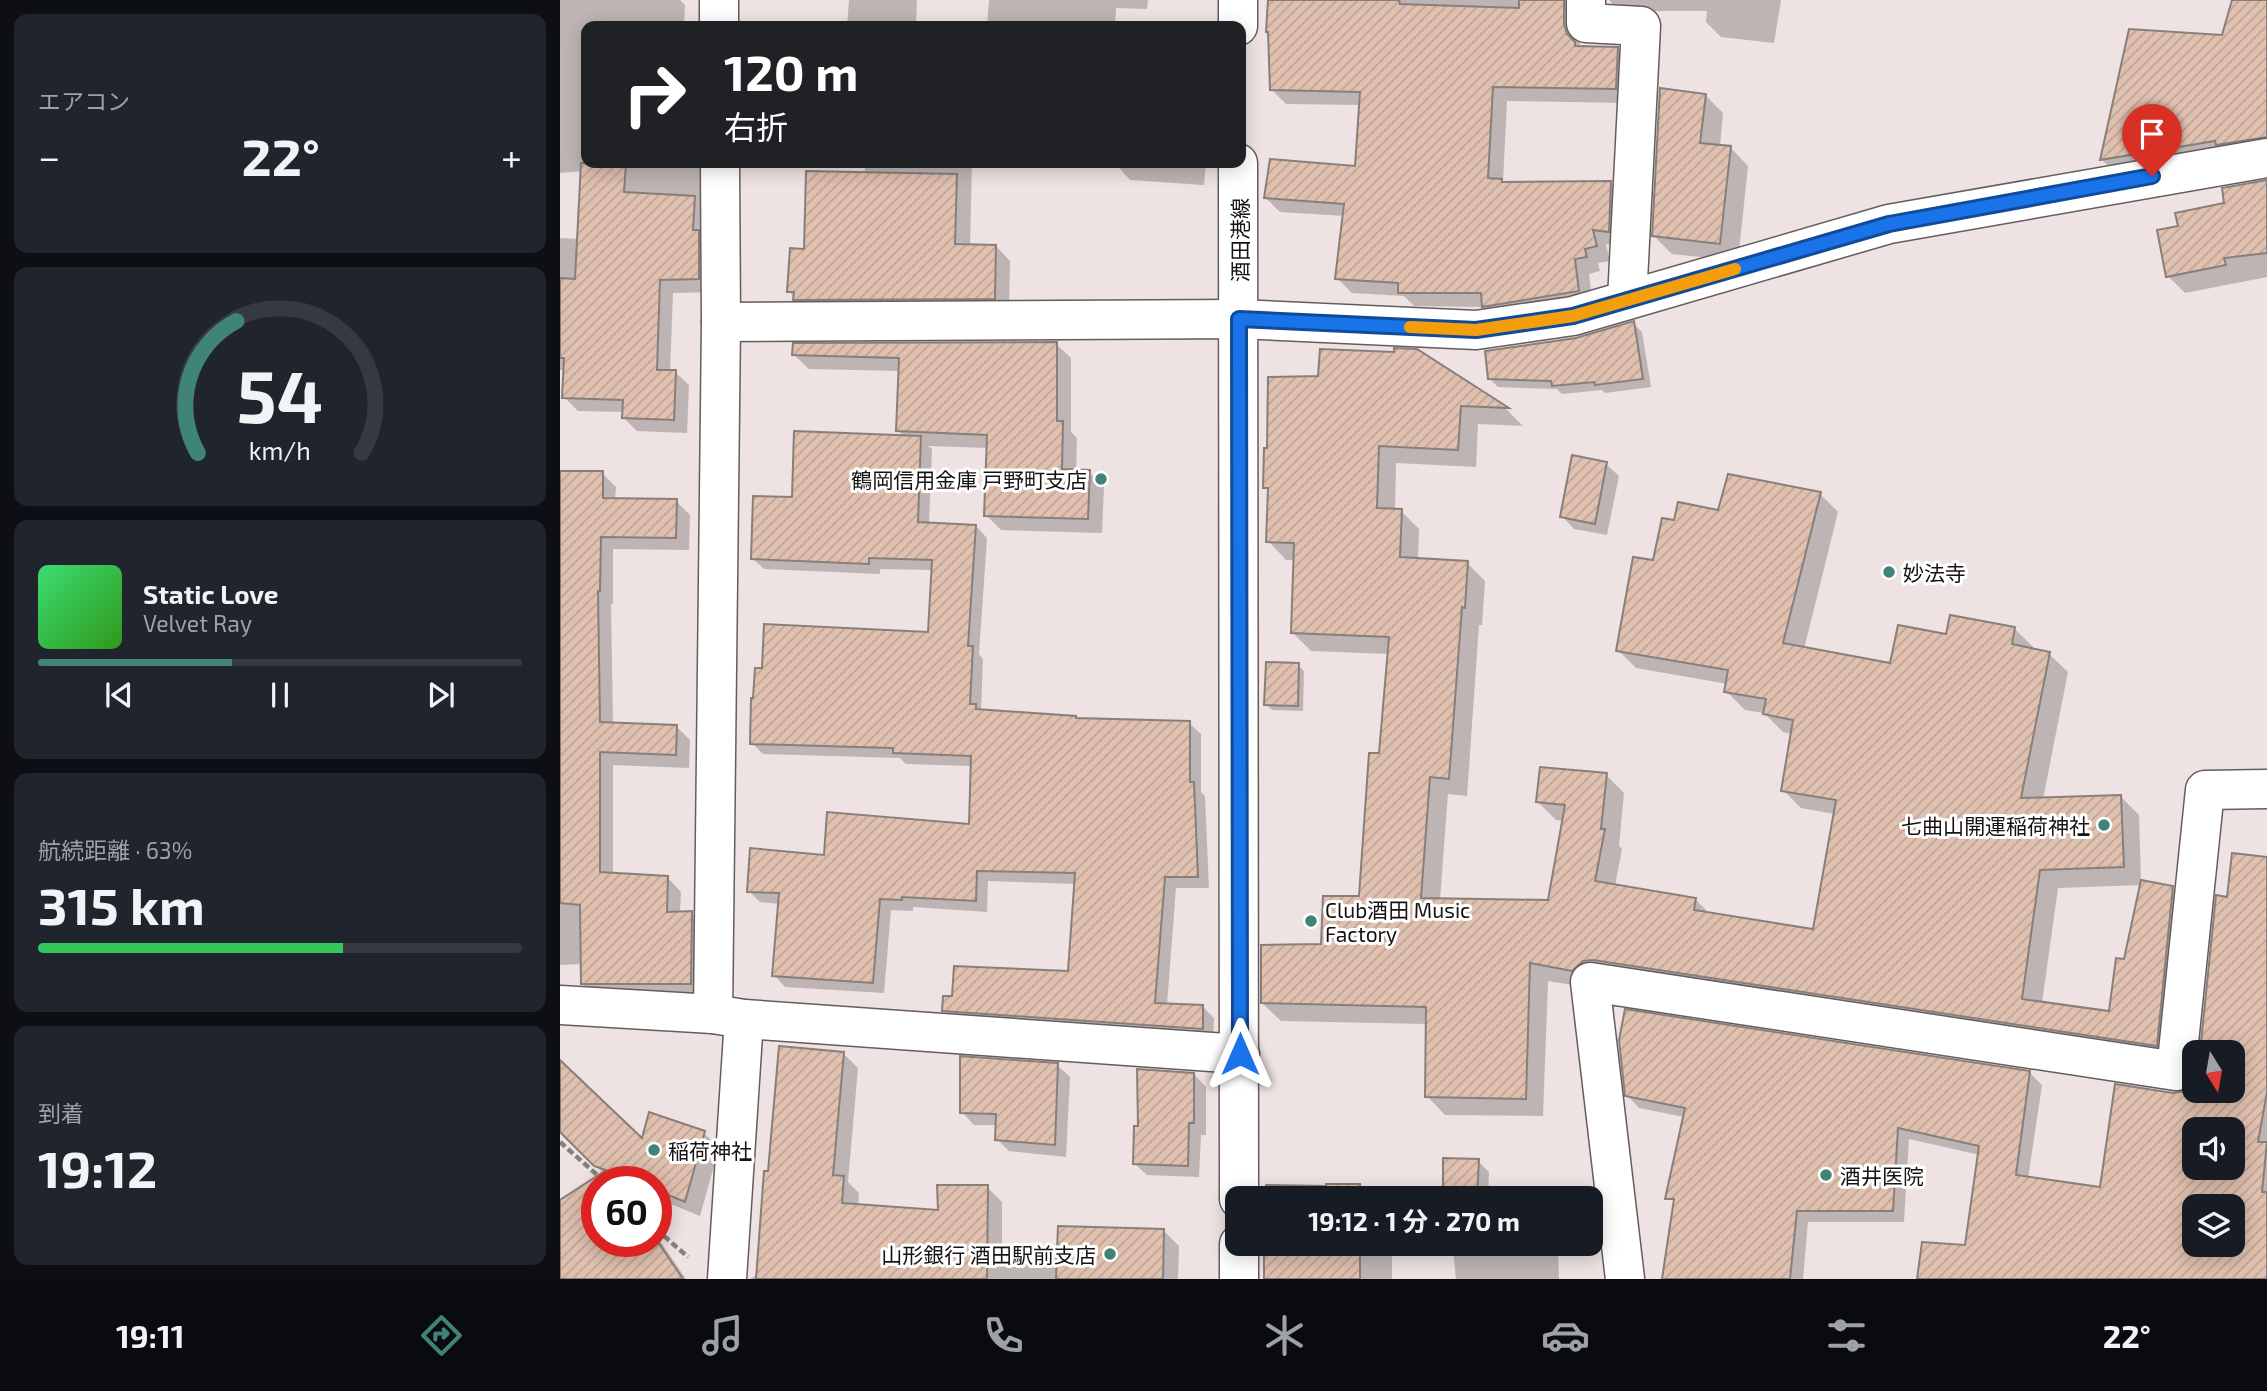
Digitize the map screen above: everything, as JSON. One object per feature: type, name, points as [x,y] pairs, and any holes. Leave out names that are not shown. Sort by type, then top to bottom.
[{"type":"street","points":[[719,0],[719,21]]},
{"type":"street","points":[[1238,0],[1238,21]]},
{"type":"street","points":[[1586,0],[1586,23],[1641,26],[1627,300]]},
{"type":"street","points":[[721,322],[1239,319],[1476,330],[1573,316],[1889,224],[2267,158]]},
{"type":"street","points":[[720,168],[729,1016],[727,1279]]},
{"type":"street","name":"酒田港線","points":[[1238,168],[1239,1186]]},
{"type":"street","points":[[1625,1279],[1590,982],[2176,1070],[2205,790],[2267,789]]},
{"type":"street","points":[[560,1005],[1240,1054]]},
{"type":"street","points":[[1239,1256],[1239,1279]]},
{"type":"path","points":[[560,1142],[587,1166]]},
{"type":"path","points":[[672,1243],[693,1262]]},
{"type":"building","points":[[1268,0],[1399,0],[1400,4],[1519,8],[1519,0],[1564,0],[1564,24],[1575,46],[1618,47],[1616,89],[1493,87],[1488,178],[1502,179],[1502,182],[1611,181],[1609,232],[1593,230],[1597,246],[1585,249],[1587,257],[1575,259],[1579,291],[1482,307],[1481,293],[1398,293],[1398,283],[1335,279],[1344,204],[1264,198],[1270,159],[1355,166],[1360,92],[1270,90],[1266,32]]},
{"type":"building","points":[[2232,0],[2267,0],[2267,137],[2216,145],[2215,141],[2100,160],[2129,29],[2222,35]]},
{"type":"building","points":[[1660,88],[1706,94],[1700,143],[1731,146],[1720,244],[1652,236]]},
{"type":"building","points":[[581,163],[581,168],[626,168],[624,192],[695,196],[693,230],[699,230],[699,279],[660,280],[657,370],[676,370],[674,420],[622,418],[623,400],[562,398],[564,358],[560,358],[560,278],[575,279]]},
{"type":"building","points":[[806,171],[957,174],[955,244],[996,245],[995,299],[793,300],[794,292],[787,292],[790,248],[804,249]]},
{"type":"building","points":[[2267,180],[2267,253],[2224,258],[2226,265],[2166,277],[2157,230],[2178,226],[2175,213],[2224,203],[2222,188]]},
{"type":"building","points":[[1634,321],[1643,379],[1595,385],[1594,382],[1552,386],[1551,381],[1488,379],[1485,351],[1576,338]]},
{"type":"building","points":[[1057,342],[1057,421],[1063,421],[1062,469],[1090,470],[1088,519],[984,516],[987,435],[896,431],[899,358],[792,355],[793,343]]},
{"type":"building","points":[[1394,348],[1417,349],[1509,408],[1461,406],[1458,450],[1379,446],[1377,508],[1402,509],[1400,557],[1468,561],[1449,779],[1430,777],[1421,898],[1548,900],[1565,805],[1536,802],[1540,767],[1607,773],[1601,829],[1605,829],[1595,881],[1696,898],[1694,910],[1813,929],[1836,800],[1781,791],[1793,720],[1763,714],[1766,699],[1724,692],[1728,670],[1616,651],[1633,557],[1653,560],[1662,518],[1674,520],[1678,502],[1718,510],[1728,474],[1821,492],[1783,643],[1890,663],[1898,625],[1946,634],[1950,615],[2015,627],[2012,644],[2050,652],[2021,798],[2121,795],[2124,867],[2040,870],[2022,999],[2109,1011],[2116,958],[2124,959],[2141,880],[2173,886],[2157,1046],[1593,960],[1583,961],[1572,971],[1530,963],[1526,1099],[1425,1097],[1426,1007],[1261,1003],[1261,945],[1321,944],[1323,896],[1359,896],[1369,753],[1379,753],[1389,637],[1291,633],[1294,543],[1266,542],[1268,488],[1263,488],[1264,448],[1267,448],[1268,377],[1318,376],[1320,349],[1394,352]]},
{"type":"building","points":[[794,431],[921,436],[918,522],[976,525],[968,646],[973,646],[970,704],[976,704],[976,709],[1076,718],[1190,721],[1190,782],[1194,782],[1198,877],[1165,877],[1155,1003],[1203,1005],[1203,1029],[942,1011],[943,996],[952,996],[954,966],[1068,971],[1075,873],[977,871],[976,901],[902,897],[902,900],[880,899],[873,983],[772,976],[779,893],[747,892],[750,848],[824,855],[827,812],[969,824],[971,756],[893,753],[893,748],[750,744],[751,698],[755,668],[762,668],[764,624],[928,632],[932,560],[869,558],[869,564],[751,559],[753,496],[792,497]]},
{"type":"building","points":[[1572,455],[1607,462],[1595,524],[1560,517]]},
{"type":"building","points":[[560,471],[603,471],[603,498],[677,499],[676,538],[601,537],[598,591],[600,722],[677,725],[676,755],[600,752],[600,872],[668,876],[667,912],[692,911],[691,984],[581,984],[580,905],[560,903]]},
{"type":"building","points":[[1266,662],[1299,663],[1298,706],[1264,705]]},
{"type":"building","points":[[2232,853],[2267,857],[2267,1092],[2258,1142],[2267,1142],[2262,1192],[2267,1192],[2267,1279],[1917,1279],[1922,1242],[1965,1245],[1979,1146],[1898,1128],[1893,1211],[1797,1211],[1790,1279],[1662,1279],[1674,1199],[1665,1199],[1685,1108],[1625,1096],[1619,1040],[1625,1009],[2030,1071],[2016,1175],[2100,1187],[2115,1084],[2173,1093],[2182,1092],[2182,1103],[2245,1103],[2245,1040],[2201,1040],[2216,895],[2227,897]]},
{"type":"building","points":[[779,1046],[844,1052],[833,1175],[844,1176],[842,1203],[938,1210],[937,1185],[988,1185],[987,1279],[756,1279],[764,1171],[768,1171]]},
{"type":"building","points":[[960,1056],[1058,1063],[1055,1145],[995,1140],[996,1114],[960,1113]]},
{"type":"building","points":[[560,1060],[642,1138],[649,1112],[705,1131],[685,1202],[672,1197],[672,1166],[594,1166],[560,1132]]},
{"type":"building","points":[[1137,1069],[1194,1073],[1194,1123],[1189,1123],[1188,1166],[1133,1164],[1134,1126],[1138,1126]]},
{"type":"building","points":[[1443,1158],[1479,1159],[1478,1186],[1443,1186]]},
{"type":"building","points":[[1326,1184],[1360,1184],[1360,1186]]},
{"type":"building","points":[[581,1186],[581,1257],[668,1257],[683,1279],[560,1279],[560,1200]]},
{"type":"building","name":"山形銀行 酒田駅前支店","points":[[1058,1226],[1164,1229],[1163,1279],[1056,1279]]},
{"type":"building","points":[[1264,1256],[1360,1256],[1360,1279],[1264,1279]]},
{"type":"slow traffic","points":[[1410,327],[1476,330],[1573,316],[1735,269]]},
{"type":"place","name":"鶴岡信用金庫 戸野町支店","points":[[1101,479]]},
{"type":"place","name":"妙法寺","points":[[1889,572]]},
{"type":"place","name":"七曲山開運稲荷神社","points":[[2104,825]]},
{"type":"place","name":"Club酒田 Music Factory","points":[[1311,921]]},
{"type":"place","name":"稲荷神社","points":[[654,1150]]},
{"type":"place","name":"酒井医院","points":[[1826,1175]]},
{"type":"place","name":"山形銀行 酒田駅前支店","points":[[1110,1254]]},
{"type":"route","points":[[1240,1054],[1239,319],[1476,330],[1573,316],[1889,224],[2152,176]]}]
